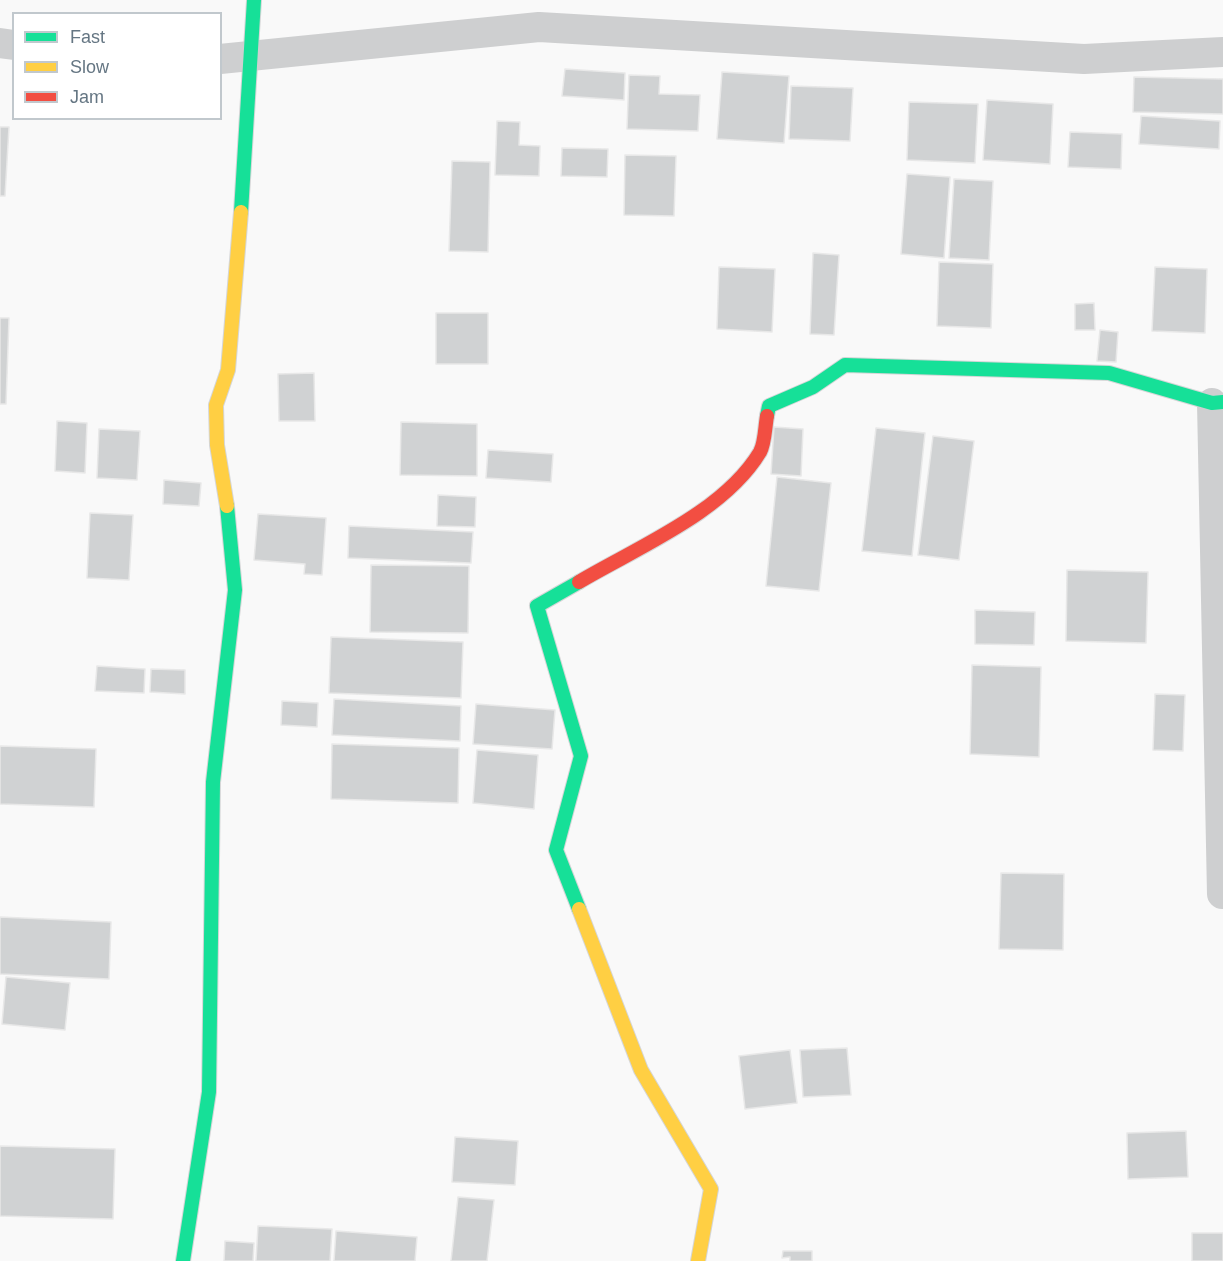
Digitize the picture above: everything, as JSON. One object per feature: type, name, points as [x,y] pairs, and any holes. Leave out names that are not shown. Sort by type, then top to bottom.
[{"type":"street","points":[[183,1261],[209,1092],[213,782],[235,590],[227,501],[217,445],[216,405],[228,370],[236,300],[254,0]]},
{"type":"street","points":[[222,59],[539,27],[1084,59],[1223,52]]},
{"type":"street","points":[[698,1261],[711,1189],[641,1070],[556,850],[581,756],[537,606],[705,509],[731,490],[761,450],[769,406],[813,387],[845,365],[1109,373],[1217,403],[1222,894]]},
{"type":"building","points":[[565,69],[625,73],[624,100],[562,96]]},
{"type":"building","points":[[722,72],[789,76],[784,143],[717,139]]},
{"type":"building","points":[[629,75],[660,76],[659,94],[700,95],[698,131],[627,129]]},
{"type":"building","points":[[1134,77],[1223,79],[1223,114],[1133,112]]},
{"type":"building","points":[[791,86],[853,88],[850,141],[789,139]]},
{"type":"building","points":[[987,100],[1053,104],[1050,164],[983,160]]},
{"type":"building","points":[[909,102],[978,104],[975,163],[907,160]]},
{"type":"building","points":[[1141,116],[1220,121],[1219,149],[1139,144]]},
{"type":"building","points":[[497,121],[520,122],[519,145],[540,146],[539,176],[495,175]]},
{"type":"building","points":[[0,127],[9,127],[5,196],[0,196]]},
{"type":"building","points":[[1070,132],[1122,134],[1121,169],[1068,167]]},
{"type":"building","points":[[562,148],[608,149],[607,177],[561,176]]},
{"type":"building","points":[[625,155],[676,156],[674,216],[624,215]]},
{"type":"building","points":[[452,161],[490,162],[488,252],[449,251]]},
{"type":"building","points":[[907,174],[950,177],[944,258],[901,254]]},
{"type":"building","points":[[954,179],[993,181],[989,260],[949,258]]},
{"type":"building","points":[[813,253],[839,255],[834,335],[810,334]]},
{"type":"building","points":[[939,262],[993,264],[991,328],[937,326]]},
{"type":"building","points":[[719,267],[775,269],[772,332],[717,329]]},
{"type":"building","points":[[1155,267],[1207,269],[1205,333],[1152,331]]},
{"type":"building","points":[[1094,303],[1095,330],[1075,330],[1075,304]]},
{"type":"building","points":[[436,313],[488,313],[488,364],[436,364]]},
{"type":"building","points":[[0,318],[9,318],[6,404],[0,404]]},
{"type":"building","points":[[1100,330],[1118,332],[1116,362],[1097,361]]},
{"type":"building","points":[[314,373],[315,421],[279,421],[278,374]]},
{"type":"building","points":[[57,421],[87,423],[85,473],[55,471]]},
{"type":"building","points":[[401,422],[477,424],[477,476],[400,475]]},
{"type":"building","points":[[774,427],[803,429],[801,476],[771,474]]},
{"type":"building","points":[[876,428],[925,433],[912,556],[862,551]]},
{"type":"building","points":[[99,429],[140,431],[137,480],[97,478]]},
{"type":"building","points":[[933,436],[974,441],[959,560],[918,555]]},
{"type":"building","points":[[488,450],[553,454],[551,482],[486,478]]},
{"type":"building","points":[[777,477],[831,483],[819,591],[766,586]]},
{"type":"building","points":[[164,480],[201,483],[199,506],[163,504]]},
{"type":"building","points":[[438,495],[476,497],[475,527],[437,526]]},
{"type":"building","points":[[90,513],[133,515],[129,580],[87,578]]},
{"type":"building","points":[[258,514],[326,518],[322,575],[304,574],[305,564],[254,560]]},
{"type":"building","points":[[349,526],[473,532],[471,563],[348,558]]},
{"type":"building","points":[[371,565],[469,566],[468,633],[370,632]]},
{"type":"building","points":[[1067,570],[1148,572],[1146,643],[1066,641]]},
{"type":"building","points":[[975,610],[1035,612],[1034,645],[975,644]]},
{"type":"building","points":[[331,637],[463,642],[461,698],[329,693]]},
{"type":"building","points":[[972,665],[1041,667],[1039,757],[970,754]]},
{"type":"building","points":[[97,666],[145,669],[144,693],[95,691]]},
{"type":"building","points":[[151,669],[185,670],[185,694],[150,692]]},
{"type":"building","points":[[1155,694],[1185,695],[1183,751],[1153,750]]},
{"type":"building","points":[[334,699],[461,706],[460,741],[332,735]]},
{"type":"building","points":[[282,701],[318,703],[317,727],[281,725]]},
{"type":"building","points":[[476,704],[555,710],[552,749],[473,744]]},
{"type":"building","points":[[332,744],[459,748],[458,803],[331,799]]},
{"type":"building","points":[[0,746],[96,749],[94,807],[0,804]]},
{"type":"building","points":[[477,750],[538,755],[534,809],[473,803]]},
{"type":"building","points":[[1001,873],[1064,874],[1063,950],[999,949]]},
{"type":"building","points":[[0,917],[111,922],[109,979],[0,974]]},
{"type":"building","points":[[6,977],[70,983],[65,1030],[2,1024]]},
{"type":"building","points":[[847,1048],[851,1095],[803,1097],[800,1050]]},
{"type":"building","points":[[790,1050],[797,1103],[745,1109],[739,1056]]},
{"type":"building","points":[[1186,1131],[1188,1177],[1128,1179],[1127,1133]]},
{"type":"building","points":[[455,1137],[518,1141],[515,1185],[452,1182]]},
{"type":"building","points":[[0,1146],[115,1149],[113,1219],[0,1216]]},
{"type":"building","points":[[458,1197],[494,1200],[487,1261],[451,1261]]},
{"type":"building","points":[[258,1226],[332,1229],[330,1261],[256,1261]]},
{"type":"building","points":[[336,1231],[417,1237],[415,1261],[334,1261]]},
{"type":"building","points":[[1192,1233],[1223,1233],[1223,1261],[1192,1261]]},
{"type":"building","points":[[225,1241],[254,1243],[253,1261],[224,1261]]},
{"type":"building","points":[[783,1251],[812,1251],[812,1261],[790,1261],[790,1257],[782,1258]]},
{"type":"traffic: fast","points":[[241,212],[254,0]]},
{"type":"traffic: fast","points":[[767,416],[769,406],[813,387],[845,365],[1109,373],[1212,403],[1223,402]]},
{"type":"traffic: fast","points":[[183,1261],[209,1092],[213,782],[235,590],[227,506]]},
{"type":"traffic: fast","points":[[579,582],[537,606],[581,756],[556,850],[579,909]]},
{"type":"traffic: slow","points":[[227,506],[217,445],[216,405],[228,370],[241,212]]},
{"type":"traffic: slow","points":[[579,909],[641,1070],[711,1189],[698,1261]]},
{"type":"traffic: jam","points":[[579,582],[678,526],[725,493],[760,452],[767,416]]}]
